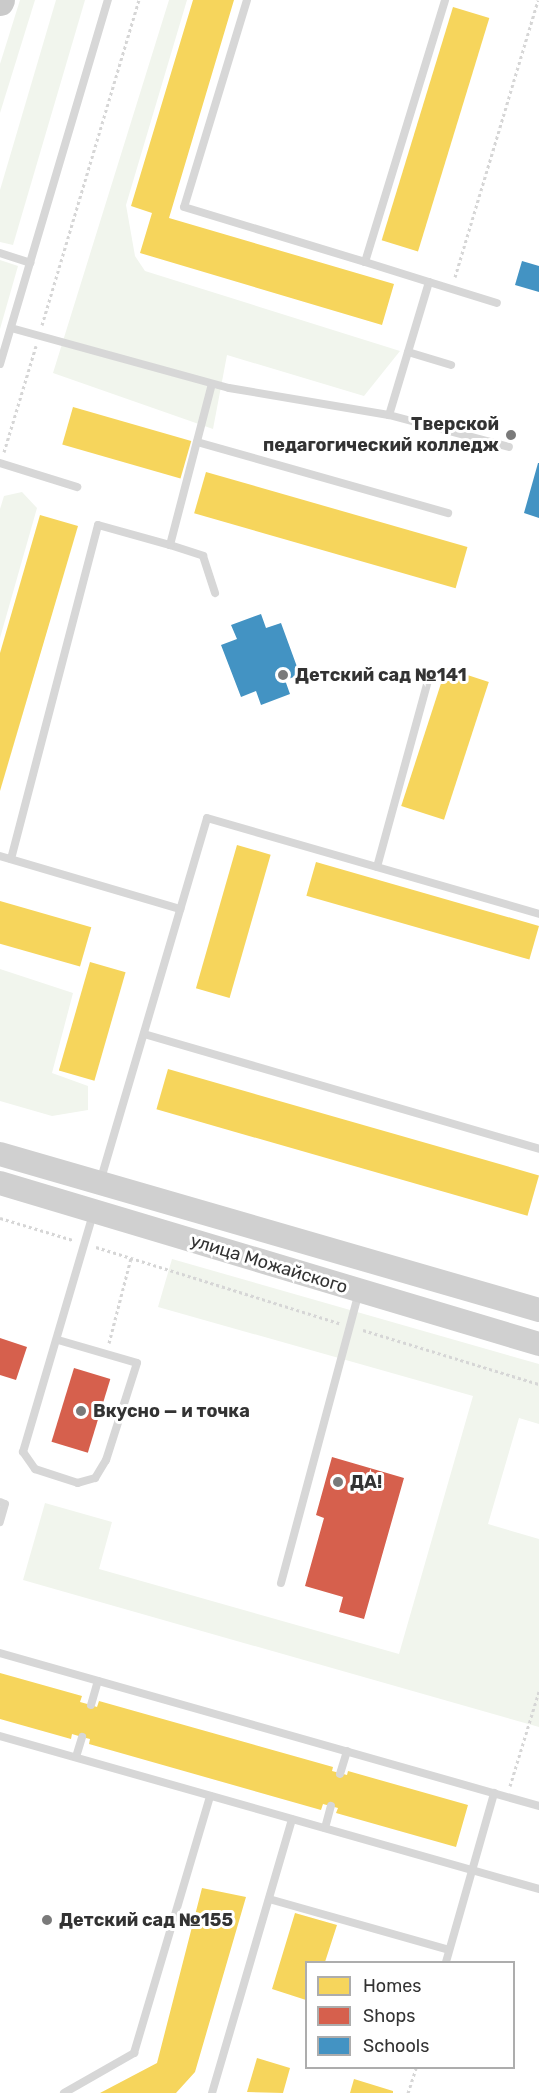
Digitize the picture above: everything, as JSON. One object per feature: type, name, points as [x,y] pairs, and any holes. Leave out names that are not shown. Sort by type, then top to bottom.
[{"type":"main road","name":"улица Можайского","points":[[0,1154],[539,1310]]},
{"type":"main road","name":"улица Можайского","points":[[0,1183],[539,1344]]},
{"type":"lane","points":[[0,364],[108,0]]},
{"type":"lane","points":[[247,0],[183,207],[497,303]]},
{"type":"lane","points":[[365,262],[445,0]]},
{"type":"lane","points":[[0,253],[30,263]]},
{"type":"lane","points":[[389,415],[429,282]]},
{"type":"lane","points":[[11,328],[212,384],[389,415],[509,447]]},
{"type":"lane","points":[[408,352],[451,365]]},
{"type":"lane","points":[[170,545],[212,384]]},
{"type":"lane","points":[[197,442],[448,513]]},
{"type":"lane","points":[[0,464],[77,487]]},
{"type":"lane","points":[[11,859],[98,525],[202,556],[215,593]]},
{"type":"lane","points":[[377,867],[429,677]]},
{"type":"lane","points":[[100,1182],[207,818],[539,914]]},
{"type":"lane","points":[[0,856],[180,909]]},
{"type":"lane","points":[[144,1034],[539,1149]]},
{"type":"lane","points":[[58,1340],[137,1363],[106,1460],[95,1478],[78,1484],[35,1469],[22,1452],[58,1340],[94,1210]]},
{"type":"lane","points":[[280,1583],[359,1292]]},
{"type":"lane","points":[[0,1502],[5,1504],[0,1522]]},
{"type":"lane","points":[[0,1653],[539,1806]]},
{"type":"lane","points":[[91,1705],[98,1681]]},
{"type":"lane","points":[[0,1736],[539,1889]]},
{"type":"lane","points":[[76,1757],[82,1737]]},
{"type":"lane","points":[[340,1774],[347,1751]]},
{"type":"lane","points":[[446,1961],[494,1793]]},
{"type":"lane","points":[[64,2093],[134,2053],[210,1796]]},
{"type":"lane","points":[[325,1828],[331,1806]]},
{"type":"lane","points":[[212,2093],[292,1819]]},
{"type":"lane","points":[[269,1899],[449,1950]]},
{"type":"path","points":[[0,464],[139,0]]},
{"type":"path","points":[[451,289],[538,0]]},
{"type":"path","points":[[0,1218],[539,1384]]},
{"type":"path","points":[[106,1354],[131,1258]]},
{"type":"path","points":[[507,1797],[539,1691]]},
{"type":"path","points":[[408,2093],[415,2069]]},
{"type":"shaded area","points":[[20,0],[35,0],[0,113],[0,64]]},
{"type":"shaded area","points":[[56,0],[85,0],[13,245],[0,242],[0,190]]},
{"type":"shaded area","points":[[169,0],[187,0],[126,205],[135,256],[145,271],[400,351],[364,396],[227,355],[213,429],[53,373]]},
{"type":"shaded area","points":[[0,260],[18,266],[0,329]]},
{"type":"shaded area","points":[[22,492],[37,508],[0,638],[0,509],[4,496]]},
{"type":"shaded area","points":[[0,969],[73,993],[52,1073],[88,1086],[88,1110],[52,1116],[0,1101]]},
{"type":"shaded area","points":[[172,1259],[539,1364],[539,1424],[519,1418],[488,1524],[539,1539],[539,1727],[23,1580],[45,1503],[112,1522],[99,1569],[399,1654],[473,1396],[158,1307]]},
{"type":"building: Homes","points":[[193,0],[234,0],[169,218],[394,284],[382,325],[140,253],[152,213],[131,206]]},
{"type":"building: Homes","points":[[453,7],[489,18],[418,251],[382,240]]},
{"type":"building: Homes","points":[[73,407],[191,441],[180,478],[62,444]]},
{"type":"building: Homes","points":[[206,472],[467,547],[456,588],[194,513]]},
{"type":"building: Homes","points":[[40,515],[78,526],[0,791],[0,653]]},
{"type":"building: Homes","points":[[446,668],[489,682],[444,820],[401,806]]},
{"type":"building: Homes","points":[[237,845],[271,855],[230,998],[196,988]]},
{"type":"building: Homes","points":[[316,862],[539,926],[529,960],[306,896]]},
{"type":"building: Homes","points":[[0,901],[91,927],[80,967],[0,944]]},
{"type":"building: Homes","points":[[90,962],[126,972],[94,1081],[59,1071]]},
{"type":"building: Homes","points":[[168,1069],[539,1175],[527,1216],[156,1109]]},
{"type":"building: Homes","points":[[0,1673],[82,1696],[80,1702],[97,1707],[99,1701],[333,1767],[332,1771],[347,1775],[348,1771],[468,1805],[456,1847],[336,1813],[338,1808],[323,1804],[321,1810],[89,1744],[90,1739],[72,1734],[71,1739],[0,1719]]},
{"type":"building: Homes","points":[[202,1888],[246,1897],[195,2072],[176,2093],[100,2093],[157,2063]]},
{"type":"building: Homes","points":[[295,1913],[337,1925],[325,1961],[305,1961],[305,2000],[272,1989]]},
{"type":"building: Homes","points":[[257,2058],[290,2068],[283,2093],[247,2092]]},
{"type":"building: Homes","points":[[354,2079],[393,2091],[393,2093],[350,2093]]},
{"type":"building: Shops","points":[[0,1338],[27,1347],[16,1380],[0,1375]]},
{"type":"building: Shops","name":"Вкусно — и точка","points":[[74,1368],[110,1379],[88,1453],[51,1442]]},
{"type":"building: Shops","points":[[332,1457],[404,1478],[364,1619],[339,1612],[343,1597],[305,1586],[324,1518],[316,1515]]},
{"type":"building: Schools","points":[[522,261],[539,266],[539,292],[515,285]]},
{"type":"building: Schools","points":[[539,463],[539,518],[524,513]]},
{"type":"building: Schools","points":[[261,614],[266,628],[281,623],[300,675],[285,680],[290,694],[261,705],[256,691],[241,697],[221,645],[237,639],[231,625]]},
{"type":"place","name":"Тверской педагогический колледж","points":[[511,435]]},
{"type":"place","name":"Детский сад №141","points":[[283,675]]},
{"type":"place","name":"Вкусно — и точка","points":[[81,1411]]},
{"type":"place","name":"ДА!","points":[[338,1482]]},
{"type":"place","name":"Детский сад №155","points":[[47,1920]]}]
